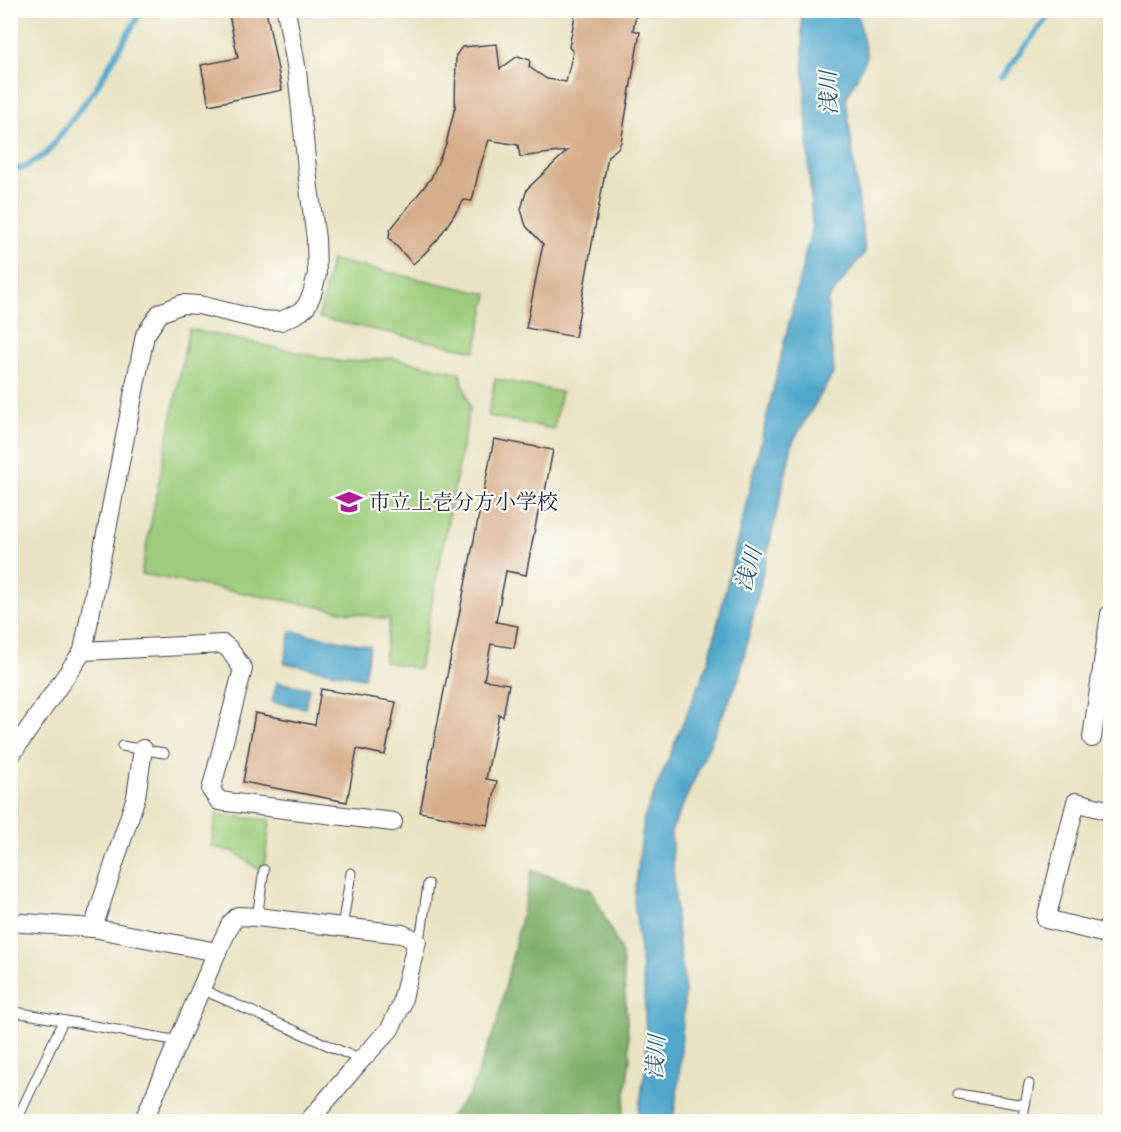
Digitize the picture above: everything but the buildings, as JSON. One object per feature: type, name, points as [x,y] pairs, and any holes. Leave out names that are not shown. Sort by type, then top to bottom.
[{"type":"street","points":[[10,756],[83,651],[145,335],[151,323],[160,313],[182,303],[261,320],[281,321],[306,307],[312,294],[317,274],[316,239],[297,71],[286,10]]},
{"type":"street","points":[[1092,738],[1110,614]]},
{"type":"street","points":[[83,651],[223,644],[230,649],[243,669],[211,790],[219,801],[393,822]]},
{"type":"street","points":[[93,928],[136,797],[143,749]]},
{"type":"street","points":[[1110,811],[1076,802],[1046,919],[1110,935]]},
{"type":"street","points":[[143,1122],[217,952],[231,923],[238,916],[402,934],[417,941],[401,1006],[390,1029],[308,1122]]},
{"type":"street","points":[[10,922],[93,928],[217,952]]},
{"type":"lane","points":[[122,746],[164,753]]},
{"type":"lane","points":[[257,917],[264,870]]},
{"type":"lane","points":[[342,927],[351,873]]},
{"type":"lane","points":[[417,941],[422,928],[428,884]]},
{"type":"lane","points":[[201,989],[361,1060]]},
{"type":"lane","points":[[10,1011],[179,1041]]},
{"type":"lane","points":[[16,1122],[63,1021]]},
{"type":"lane","points":[[1022,1122],[1029,1084]]},
{"type":"lane","points":[[958,1094],[1024,1105]]},
{"type":"green space","points":[[331,260],[488,294],[475,351],[319,318]]},
{"type":"green space","points":[[189,329],[342,362],[392,358],[460,373],[470,407],[419,669],[384,661],[390,620],[141,574]]},
{"type":"green space","points":[[495,379],[561,392],[554,429],[488,416]]},
{"type":"green space","points":[[216,815],[270,820],[264,870],[258,869],[233,851],[211,847]]},
{"type":"green space","points":[[532,870],[592,890],[622,954],[630,1058],[622,1121],[446,1121],[470,1093],[497,1023]]},
{"type":"water","name":"浅川","points":[[801,11],[857,11],[867,57],[846,99],[865,252],[827,301],[834,372],[793,441],[739,678],[671,832],[677,929],[685,991],[679,1079],[673,1121],[637,1121],[647,1058],[644,987],[634,901],[644,818],[709,660],[812,226]]},
{"type":"water","points":[[291,631],[370,646],[364,678],[284,663]]},
{"type":"water","points":[[277,682],[309,688],[305,708],[272,702]]},
{"type":"waterway","points":[[10,170],[23,168],[46,154],[96,88],[142,10]]},
{"type":"waterway","points":[[1001,78],[1053,10]]},
{"type":"waterway","points":[[10,42],[13,50],[10,58]]},
{"type":"place","name":"市立上壱分方小学校","points":[[349,502]]}]
